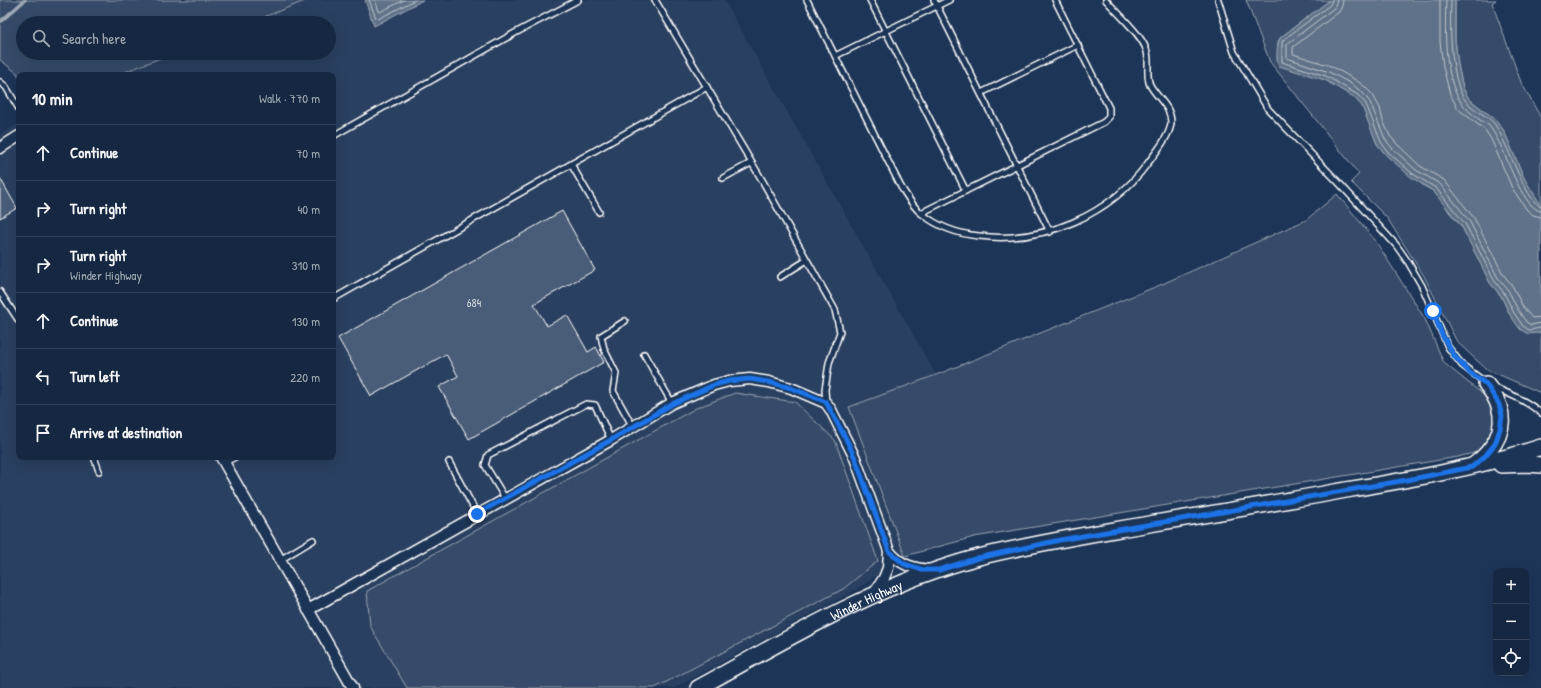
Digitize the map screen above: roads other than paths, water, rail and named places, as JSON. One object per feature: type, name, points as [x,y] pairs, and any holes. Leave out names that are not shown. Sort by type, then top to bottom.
[{"type":"main road","points":[[1472,467],[1485,456],[1495,444],[1500,429],[1502,416],[1499,404],[1486,384]]},
{"type":"main road","name":"Winder Highway","points":[[698,688],[874,594],[939,570],[978,558],[1060,540],[1407,480],[1472,467],[1541,446]]},
{"type":"main road","points":[[1472,467],[1528,464],[1541,465]]},
{"type":"street","points":[[0,148],[16,138]]},
{"type":"street","points":[[308,610],[505,498],[611,440],[672,404],[714,385],[729,381],[750,379],[791,388],[826,402],[855,458],[889,551],[889,562],[886,573],[874,594]]},
{"type":"street","points":[[222,460],[353,688]]},
{"type":"street","points":[[889,551],[897,559],[913,568],[923,570],[939,570]]},
{"type":"lane","points":[[336,134],[515,33],[578,0]]},
{"type":"lane","points":[[655,0],[707,87],[835,310],[840,332],[829,363],[825,390],[826,402]]},
{"type":"lane","points":[[807,0],[901,187],[921,213],[948,230],[991,238],[1012,238],[1050,232],[1075,222],[1096,211],[1113,200],[1129,185],[1144,168],[1168,134],[1171,124],[1170,113],[1165,103],[1152,88],[1148,80],[1148,60],[1144,45],[1106,0]]},
{"type":"lane","points":[[870,0],[966,191]]},
{"type":"lane","points":[[934,0],[1050,232]]},
{"type":"lane","points":[[835,56],[949,0]]},
{"type":"lane","points":[[921,213],[1104,122],[1109,117],[1109,108],[1055,0]]},
{"type":"lane","points":[[1218,0],[1234,52],[1268,109],[1340,184],[1396,246],[1408,262],[1422,286],[1448,346],[1462,365],[1486,384],[1519,399],[1541,413]]},
{"type":"lane","points":[[980,93],[1078,44]]},
{"type":"lane","points":[[0,82],[6,88],[16,104]]},
{"type":"lane","points":[[336,297],[707,87]]},
{"type":"lane","points":[[723,178],[751,163]]},
{"type":"lane","points":[[571,164],[599,212]]},
{"type":"lane","points":[[780,277],[807,260]]},
{"type":"lane","points":[[0,292],[16,316]]},
{"type":"lane","points":[[625,321],[601,336],[604,349],[616,373],[613,391],[633,427]]},
{"type":"lane","points":[[644,354],[672,404]]},
{"type":"lane","points":[[505,498],[485,465],[488,455],[586,404],[594,405],[611,440]]},
{"type":"lane","points":[[95,460],[99,471]]},
{"type":"lane","points":[[449,462],[477,514]]},
{"type":"lane","points":[[280,560],[313,540]]},
{"type":"water","points":[[365,0],[423,0],[374,26]]},
{"type":"water","points":[[1330,0],[1455,0],[1455,39],[1458,65],[1463,88],[1469,99],[1496,120],[1504,131],[1525,180],[1541,205],[1541,331],[1538,333],[1528,334],[1520,329],[1510,315],[1501,296],[1490,283],[1462,227],[1433,191],[1411,177],[1386,155],[1377,144],[1362,106],[1355,98],[1325,80],[1279,66],[1277,52],[1281,37]]},
{"type":"waterway","points":[[0,22],[25,0]]}]
